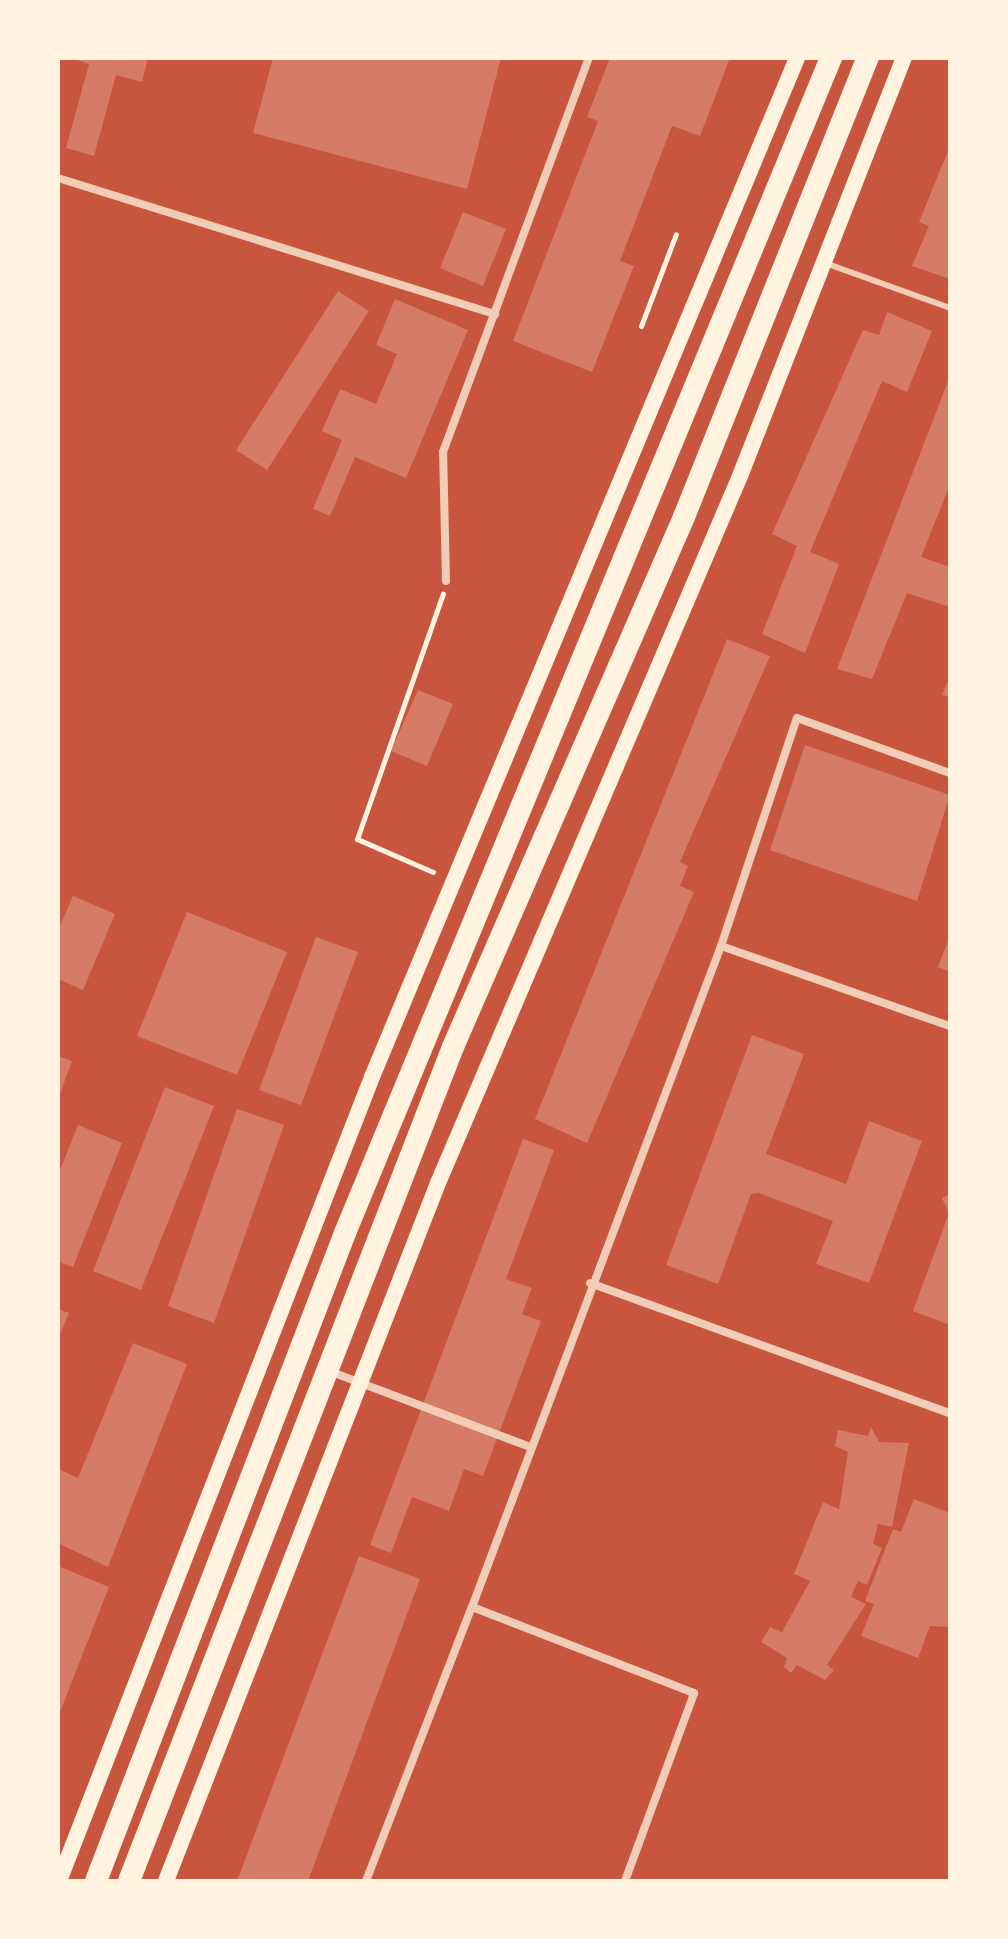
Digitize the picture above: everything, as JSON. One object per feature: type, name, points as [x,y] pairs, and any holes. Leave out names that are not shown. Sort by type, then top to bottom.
[{"type":"highway","points":[[96,1881],[345,1233],[831,58]]},
{"type":"highway","points":[[129,1881],[325,1369],[453,1047],[743,376],[868,58]]},
{"type":"main road","points":[[59,1881],[372,1077],[618,502],[797,58]]},
{"type":"main road","points":[[166,1881],[358,1382],[825,263],[904,58]]},
{"type":"street","points":[[446,581],[443,452],[589,58]]},
{"type":"street","points":[[58,178],[495,314]]},
{"type":"street","points":[[366,1881],[472,1607],[590,1283],[721,946],[797,718],[950,773]]},
{"type":"street","points":[[721,946],[950,1026]]},
{"type":"street","points":[[590,1283],[950,1413]]},
{"type":"street","points":[[325,1369],[530,1447]]},
{"type":"street","points":[[472,1607],[694,1693],[625,1881]]},
{"type":"lane","points":[[825,263],[950,308]]},
{"type":"path","points":[[641,326],[676,234]]},
{"type":"path","points":[[433,872],[357,839],[446,581]]},
{"type":"building","points":[[71,58],[148,58],[142,82],[116,75],[94,156],[66,148],[89,64]]},
{"type":"building","points":[[273,58],[501,58],[467,189],[253,133]]},
{"type":"building","points":[[610,58],[730,58],[700,136],[672,126],[620,261],[634,266],[592,372],[513,341],[598,121],[587,117]]},
{"type":"building","points":[[950,146],[950,279],[912,266],[929,226],[919,222]]},
{"type":"building","points":[[463,212],[506,229],[483,286],[440,268]]},
{"type":"building","points":[[338,291],[369,311],[267,470],[236,450]]},
{"type":"building","points":[[395,299],[468,330],[406,478],[355,457],[330,516],[313,509],[342,440],[322,431],[340,389],[376,404],[397,354],[376,345]]},
{"type":"building","points":[[887,312],[932,331],[907,392],[882,381],[810,552],[839,564],[805,653],[762,634],[797,546],[772,534],[863,330],[879,335]]},
{"type":"building","points":[[950,376],[950,485],[921,557],[950,567],[950,607],[907,593],[872,679],[837,669]]},
{"type":"building","points":[[727,639],[770,656],[680,862],[688,866],[680,886],[694,892],[587,1143],[535,1119]]},
{"type":"building","points":[[950,676],[950,697],[942,695]]},
{"type":"building","points":[[418,690],[453,704],[427,766],[391,751]]},
{"type":"building","points":[[805,745],[950,795],[917,901],[770,850]]},
{"type":"building","points":[[73,896],[115,914],[83,990],[58,979],[58,930]]},
{"type":"building","points":[[187,912],[287,952],[237,1075],[137,1036]]},
{"type":"building","points":[[950,936],[950,972],[938,967]]},
{"type":"building","points":[[316,937],[358,952],[301,1105],[259,1090]]},
{"type":"building","points":[[752,1035],[804,1054],[766,1154],[846,1184],[869,1121],[922,1141],[869,1283],[816,1264],[833,1221],[759,1193],[751,1194],[718,1284],[666,1265]]},
{"type":"building","points":[[58,1056],[72,1061],[58,1099]]},
{"type":"building","points":[[165,1087],[214,1106],[141,1290],[93,1271]]},
{"type":"building","points":[[237,1109],[284,1125],[214,1323],[168,1306]]},
{"type":"building","points":[[78,1125],[122,1143],[73,1267],[58,1262],[58,1175]]},
{"type":"building","points":[[523,1139],[554,1150],[506,1279],[532,1288],[522,1314],[541,1321],[483,1476],[464,1469],[449,1511],[412,1497],[391,1553],[370,1545]]},
{"type":"building","points":[[950,1194],[950,1325],[913,1311],[949,1213],[942,1198]]},
{"type":"building","points":[[58,1309],[69,1313],[58,1339]]},
{"type":"building","points":[[133,1343],[187,1364],[108,1567],[58,1543],[58,1469],[78,1478]]},
{"type":"building","points":[[871,1427],[879,1442],[909,1443],[892,1527],[878,1524],[873,1544],[882,1548],[867,1585],[858,1581],[851,1597],[866,1604],[827,1665],[834,1670],[825,1680],[797,1665],[791,1673],[784,1667],[787,1658],[761,1642],[770,1627],[782,1632],[810,1581],[794,1574],[823,1502],[839,1509],[848,1452],[835,1446],[838,1430],[868,1436]]},
{"type":"building","points":[[914,1499],[950,1513],[950,1627],[930,1626],[918,1658],[861,1636],[874,1604],[865,1601],[893,1529],[901,1532]]},
{"type":"building","points":[[359,1556],[420,1579],[308,1881],[237,1881]]},
{"type":"building","points":[[58,1566],[109,1587],[58,1717]]}]
